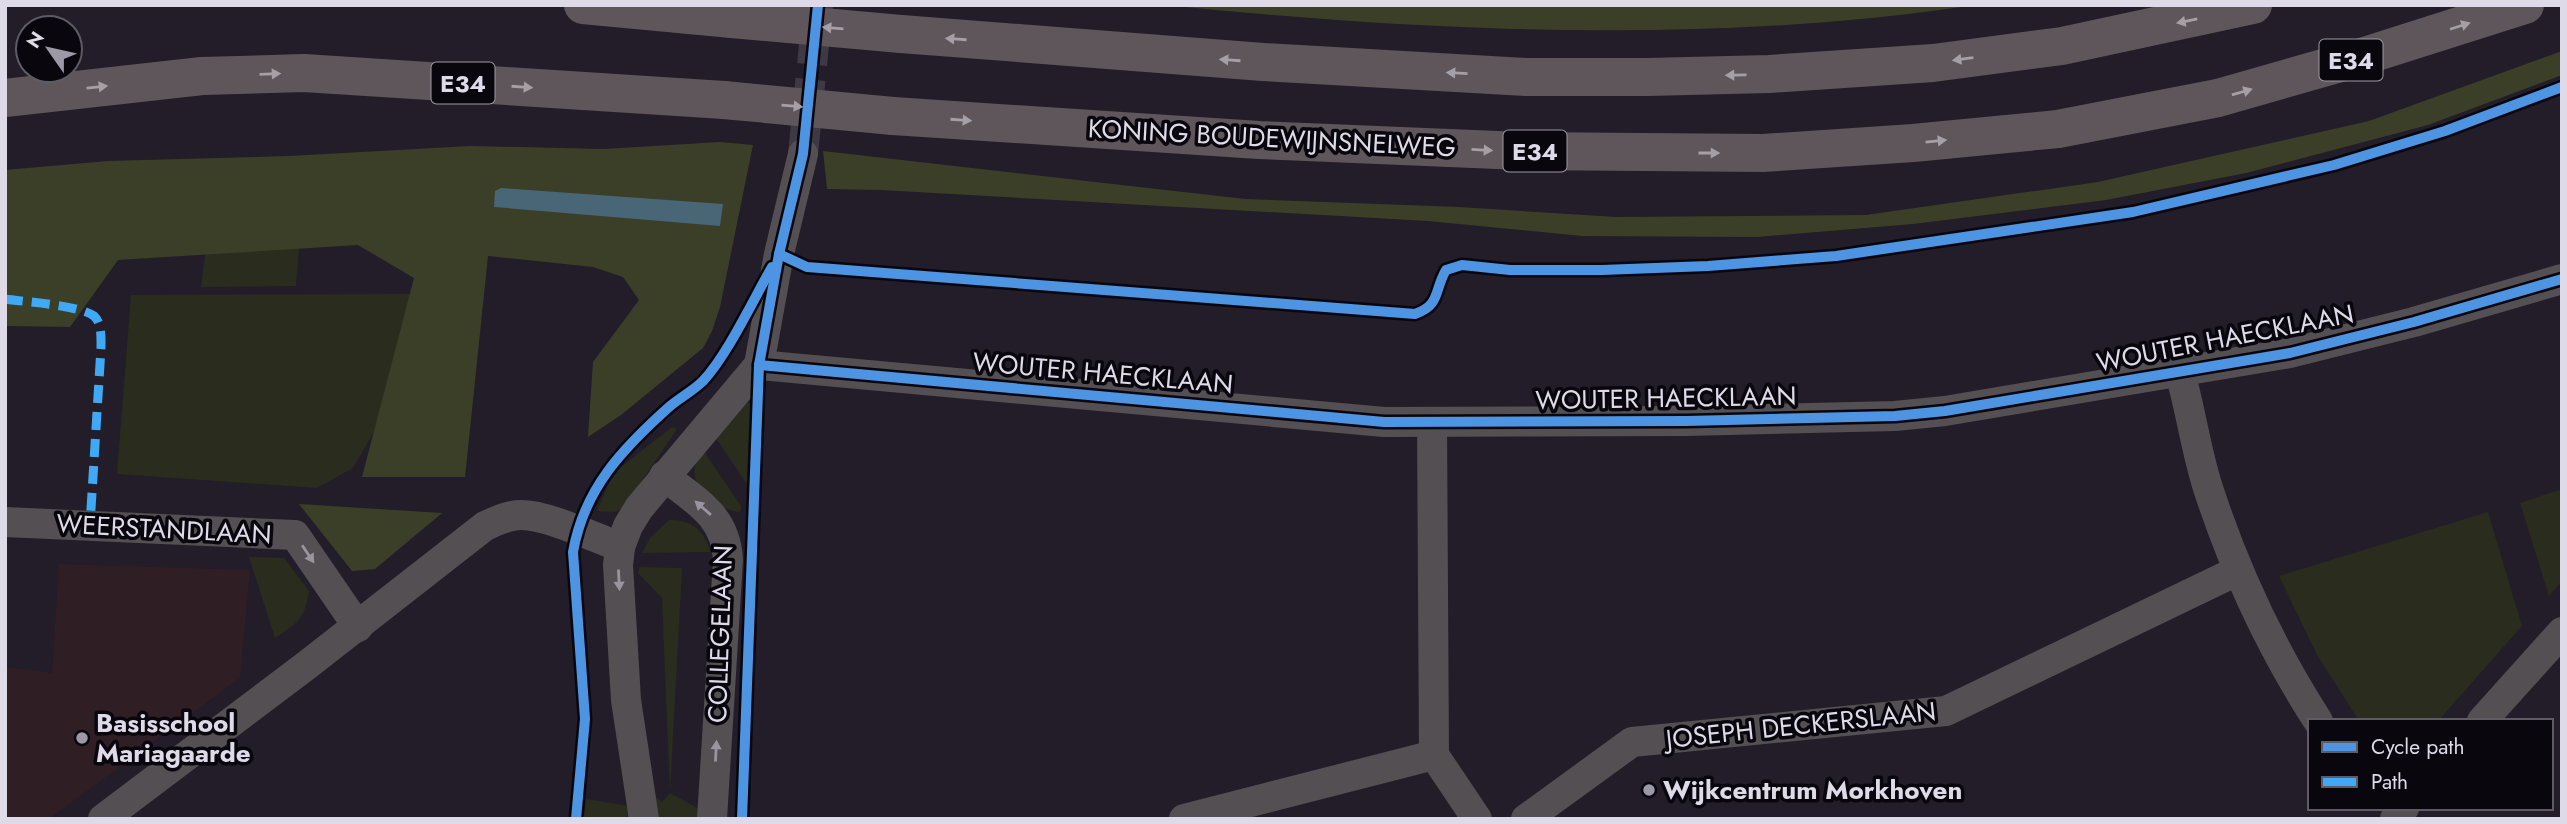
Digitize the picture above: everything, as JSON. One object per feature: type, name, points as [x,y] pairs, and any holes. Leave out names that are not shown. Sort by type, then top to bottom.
[{"type":"highway","points":[[583,5],[901,34],[1249,61],[1525,77],[1769,74],[1933,63],[2062,46],[2253,5]]},
{"type":"highway","name":"KONING BOUDEWIJNSNELWEG","points":[[5,98],[202,76],[304,73],[724,100],[893,116],[1259,140],[1521,151],[1763,153],[1913,144],[2058,129],[2218,98],[2358,58],[2525,5]]},
{"type":"street","points":[[644,819],[626,700],[618,565],[620,547],[639,508],[759,365],[779,254],[803,154]]},
{"type":"street","name":"WOUTER HAECKLAAN","points":[[759,365],[1384,422],[1686,421],[1895,416],[1945,411],[2290,353],[2414,322],[2562,279]]},
{"type":"street","points":[[2180,373],[2207,486],[2237,571],[2286,671],[2317,719]]},
{"type":"street","points":[[1432,422],[1434,755],[1477,819]]},
{"type":"street","name":"COLLEGELAAN","points":[[664,477],[708,511],[720,524],[727,541],[712,819]]},
{"type":"street","points":[[103,819],[358,626],[469,537],[503,518],[521,515],[541,518],[620,547]]},
{"type":"street","name":"WEERSTANDLAAN","points":[[5,522],[295,535],[358,626]]},
{"type":"street","name":"JOSEPH DECKERSLAAN","points":[[1526,819],[1632,742],[1945,711],[2237,571]]},
{"type":"street","points":[[2484,719],[2562,632]]},
{"type":"street","points":[[1184,819],[1434,755]]},
{"type":"shaded area","name":"Basisschool Mariagaarde","points":[[59,564],[250,570],[240,678],[49,819],[5,819],[5,667],[52,673]]},
{"type":"green space","points":[[1165,5],[1975,5],[1875,18],[1774,26],[1571,30],[1367,22]]},
{"type":"green space","points":[[2562,51],[2562,75],[2428,125],[2246,173],[2106,200],[1913,224],[1757,237],[1582,236],[1428,221],[827,189],[823,151],[1245,199],[1459,207],[1616,217],[1866,215],[2098,182],[2369,121]]},
{"type":"green space","points":[[720,142],[753,145],[720,307],[712,331],[703,348],[621,415],[588,437],[593,362],[639,300],[623,277],[593,267],[488,256],[465,477],[362,477],[414,278],[358,245],[118,260],[70,327],[5,326],[5,170],[108,161],[289,156],[470,146],[604,149]]},
{"type":"green space","points":[[300,234],[296,286],[201,287],[207,238]]},
{"type":"green space","points":[[413,294],[400,387],[353,468],[317,488],[117,474],[131,295]]},
{"type":"green space","points":[[748,402],[753,408],[749,487],[716,438],[744,403]]},
{"type":"green space","points":[[672,427],[677,429],[624,507],[616,512],[597,511],[610,481],[621,467]]},
{"type":"green space","points":[[705,453],[741,506],[740,512],[730,510],[710,498],[696,481],[694,471],[697,462]]},
{"type":"green space","points":[[2562,489],[2562,581],[2549,596],[2520,503]]},
{"type":"green space","points":[[299,504],[442,513],[375,569],[352,571]]},
{"type":"green space","points":[[2488,512],[2522,626],[2440,719],[2358,719],[2316,653],[2279,576]]},
{"type":"green space","points":[[669,520],[691,524],[701,532],[711,552],[642,553],[650,538]]},
{"type":"green space","points":[[249,557],[284,558],[309,591],[299,620],[275,638]]},
{"type":"green space","points":[[639,567],[682,568],[670,793],[662,598],[638,573]]},
{"type":"green space","points":[[648,789],[662,802],[670,793],[699,809],[697,819],[655,819]]},
{"type":"green space","points":[[586,799],[630,806],[633,819],[584,819]]},
{"type":"water","points":[[501,188],[723,204],[720,226],[494,207],[495,191]]},
{"type":"tunnel","points":[[803,154],[818,5]]},
{"type":"marked path","points":[[5,299],[77,309],[94,316],[98,323],[101,348],[90,525]]},
{"type":"cycle path","points":[[742,819],[759,365],[779,254],[803,154],[818,5]]},
{"type":"cycle path","points":[[779,254],[807,267],[1415,314],[1433,301],[1446,270],[1462,265],[1510,270],[1602,270],[1708,266],[1836,256],[2133,212],[2334,165],[2445,131],[2562,87]]},
{"type":"cycle path","points":[[576,819],[585,719],[573,552],[578,529],[596,490],[621,455],[652,423],[699,385],[712,370],[731,342],[772,267]]},
{"type":"cycle path","points":[[759,365],[1384,422],[1686,421],[1895,416],[1945,411],[2290,353],[2414,322],[2562,279]]},
{"type":"place","name":"Basisschool Mariagaarde","points":[[82,738]]},
{"type":"place","name":"Wijkcentrum Morkhoven","points":[[1649,790]]}]
